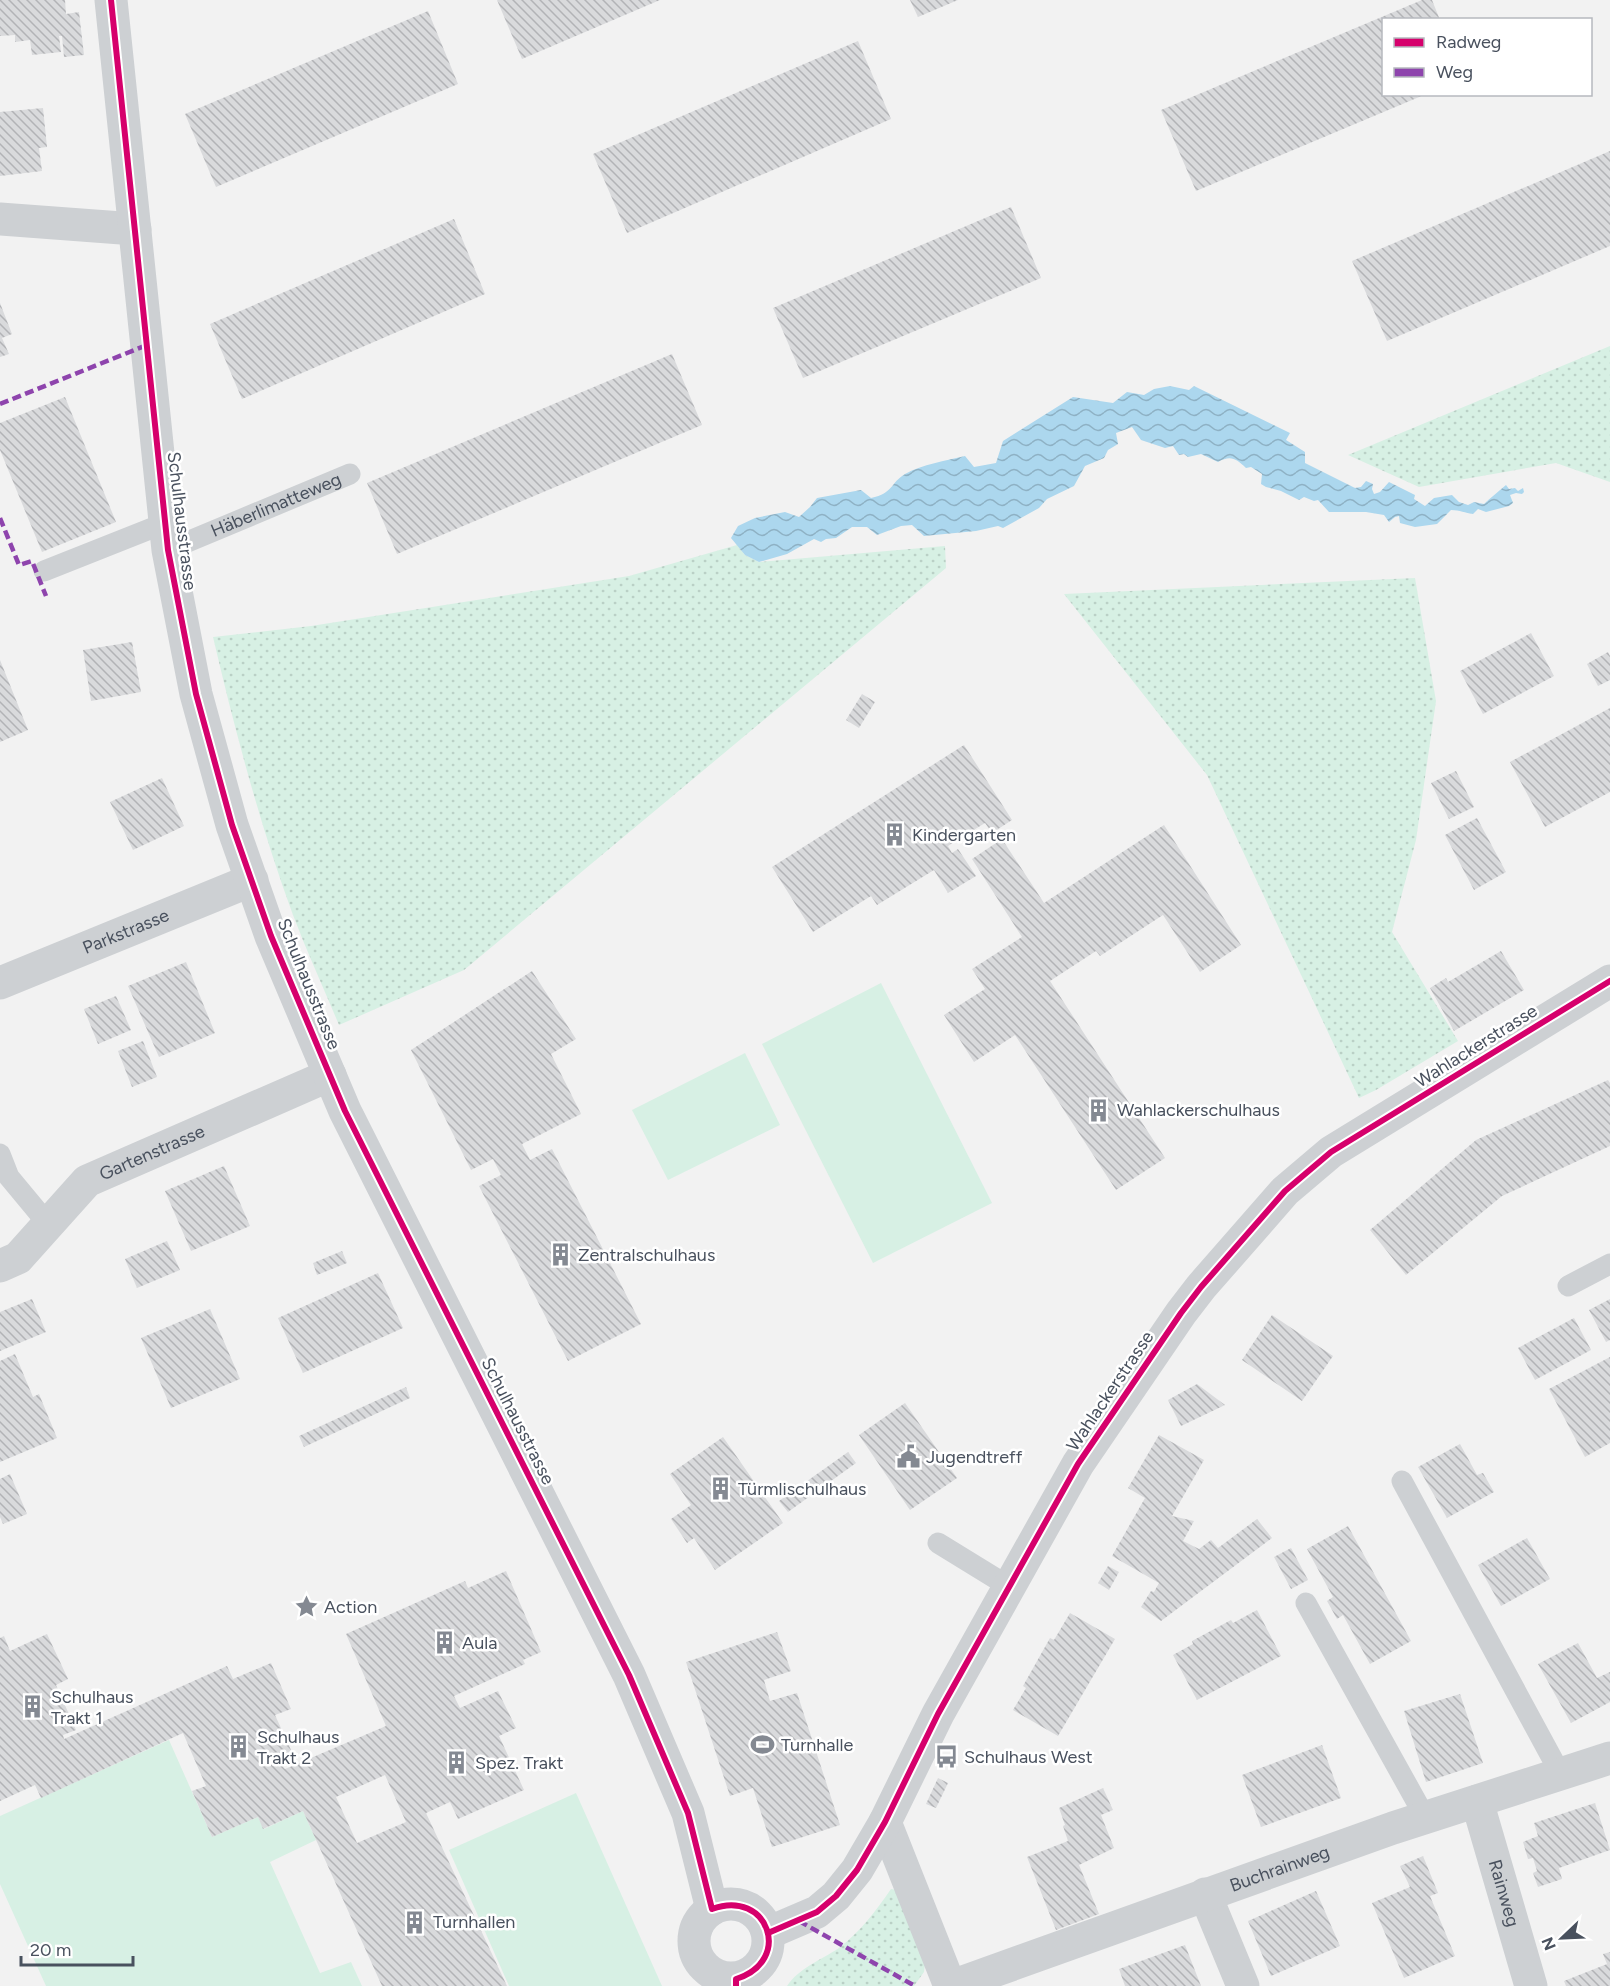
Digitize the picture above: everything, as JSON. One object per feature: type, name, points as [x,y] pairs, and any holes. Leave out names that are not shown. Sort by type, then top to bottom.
[{"type":"street","name":"Schulhausstrasse","points":[[111,0],[166,536],[196,694],[232,825],[272,936],[330,1075],[387,1196],[629,1675],[688,1813],[712,1909]]},
{"type":"street","points":[[0,219],[135,229]]},
{"type":"street","name":"Parkstrasse","points":[[0,983],[252,880]]},
{"type":"street","name":"Wahlackerstrasse","points":[[768,1933],[810,1916],[836,1896],[857,1870],[885,1822],[938,1714],[1078,1464],[1201,1287],[1285,1191],[1330,1152],[1610,981]]},
{"type":"street","name":"Gartenstrasse","points":[[0,1266],[18,1258],[87,1181],[330,1075]]},
{"type":"street","name":"Buchrainweg","points":[[885,1822],[951,1986],[1425,1817],[1610,1758]]},
{"type":"street","name":"Rainweg","points":[[1477,1801],[1532,1986]]},
{"type":"street","points":[[1205,1894],[1243,1986]]},
{"type":"street","points":[[735,1904],[746,1907],[764,1923],[768,1933],[769,1946],[765,1958],[758,1968],[736,1982],[714,1975],[705,1968],[694,1948],[697,1926],[712,1909],[723,1905],[735,1904]]},
{"type":"lane","name":"Häberlimatteweg","points":[[44,571],[166,536],[351,474]]},
{"type":"lane","points":[[0,1155],[9,1177],[48,1224]]},
{"type":"lane","points":[[1568,1286],[1610,1264]]},
{"type":"lane","points":[[1402,1481],[1560,1773]]},
{"type":"lane","points":[[938,1543],[1008,1586]]},
{"type":"lane","points":[[1306,1602],[1425,1817]]},
{"type":"green space","points":[[1610,346],[1610,482],[1556,463],[1419,487],[1348,455]]},
{"type":"green space","points":[[737,545],[745,555],[759,562],[945,546],[946,568],[464,970],[339,1025],[298,929],[281,881],[239,743],[213,637],[311,626],[629,576]]},
{"type":"green space","points":[[1415,578],[1436,701],[1416,840],[1392,932],[1458,1041],[1359,1098],[1207,775],[1064,594]]},
{"type":"green space","points":[[881,983],[992,1203],[873,1263],[762,1044]]},
{"type":"green space","points":[[745,1053],[780,1125],[668,1180],[632,1110]]},
{"type":"green space","points":[[169,1740],[212,1837],[258,1817],[264,1829],[303,1811],[316,1840],[270,1862],[320,1973],[351,1962],[362,1986],[46,1986],[0,1884],[0,1816]]},
{"type":"green space","points":[[576,1793],[662,1986],[509,1986],[449,1850]]},
{"type":"green space","points":[[891,1889],[897,1890],[925,1964],[924,1972],[914,1986],[787,1986],[804,1969],[839,1948],[854,1935]]},
{"type":"water","points":[[1170,386],[1189,390],[1194,386],[1290,433],[1286,440],[1305,452],[1305,463],[1355,488],[1361,487],[1366,481],[1373,484],[1374,494],[1380,492],[1389,482],[1415,495],[1414,499],[1425,506],[1434,498],[1452,495],[1459,502],[1468,505],[1474,502],[1484,504],[1506,485],[1509,489],[1515,488],[1518,491],[1523,488],[1524,492],[1510,495],[1513,503],[1509,506],[1486,512],[1478,509],[1473,514],[1451,510],[1437,524],[1415,527],[1400,523],[1399,516],[1389,522],[1384,515],[1366,512],[1329,512],[1318,500],[1314,501],[1304,497],[1299,500],[1266,487],[1261,484],[1262,474],[1251,467],[1246,468],[1236,460],[1229,458],[1218,462],[1201,454],[1188,457],[1184,454],[1179,455],[1173,446],[1165,448],[1141,440],[1132,427],[1116,433],[1118,444],[1108,450],[1104,458],[1085,466],[1074,486],[1047,499],[1039,508],[1003,528],[998,526],[976,531],[924,536],[912,525],[901,526],[877,535],[867,527],[852,527],[836,538],[821,542],[814,539],[787,554],[759,562],[745,555],[731,538],[738,526],[755,518],[785,512],[799,517],[817,498],[861,490],[871,498],[878,496],[888,491],[905,474],[927,465],[965,456],[974,467],[996,463],[1003,441],[1073,397],[1113,403],[1127,392],[1144,395],[1154,389]]},
{"type":"building","points":[[0,0],[65,0],[66,14],[79,12],[84,55],[64,57],[62,36],[59,36],[61,52],[32,55],[30,40],[15,42],[15,35],[0,36]]},
{"type":"building","points":[[497,0],[660,0],[522,59]]},
{"type":"building","points":[[910,0],[958,0],[918,17]]},
{"type":"building","points":[[1422,0],[1432,0],[1439,18],[1382,18],[1382,96],[1422,96],[1196,191],[1161,110]]},
{"type":"building","points":[[428,11],[458,84],[216,187],[185,114]]},
{"type":"building","points":[[858,41],[891,119],[627,233],[593,154]]},
{"type":"building","points":[[43,108],[47,147],[39,148],[42,171],[0,176],[0,112]]},
{"type":"building","points":[[1610,151],[1610,246],[1387,341],[1352,261]]},
{"type":"building","points":[[1011,207],[1041,278],[803,378],[773,308]]},
{"type":"building","points":[[454,219],[485,294],[242,399],[210,324]]},
{"type":"building","points":[[0,303],[12,334],[2,338],[9,354],[0,357]]},
{"type":"building","points":[[672,354],[702,425],[397,554],[367,483]]},
{"type":"building","points":[[65,397],[116,522],[42,552],[0,450],[0,423]]},
{"type":"building","points":[[1531,633],[1554,676],[1483,714],[1460,671]]},
{"type":"building","points":[[132,642],[141,692],[91,701],[83,650]]},
{"type":"building","points":[[1608,652],[1610,680],[1598,686],[1587,664]]},
{"type":"building","points":[[0,660],[28,730],[0,742]]},
{"type":"building","points":[[862,694],[875,702],[859,728],[846,720]]},
{"type":"building","points":[[1610,708],[1610,792],[1545,827],[1510,762]]},
{"type":"building","name":"Kindergarten","points":[[964,745],[1012,820],[992,833],[985,823],[948,846],[952,853],[958,849],[976,876],[948,893],[934,870],[877,905],[871,896],[813,932],[772,867]]},
{"type":"building","points":[[1456,771],[1474,807],[1449,819],[1431,783]]},
{"type":"building","points":[[162,778],[184,826],[133,850],[110,802]]},
{"type":"building","points":[[1477,818],[1506,872],[1474,890],[1445,835]]},
{"type":"building","points":[[1164,825],[1241,945],[1200,972],[1163,915],[1100,956],[1096,951],[1050,981],[1165,1158],[1116,1190],[1015,1035],[974,1062],[944,1015],[985,989],[972,969],[1022,937],[972,859],[1002,839],[1044,903]]},
{"type":"building","points":[[1501,951],[1524,990],[1454,1031],[1430,988],[1446,978],[1448,982]]},
{"type":"building","points":[[186,962],[215,1033],[159,1057],[128,986]]},
{"type":"building","points":[[532,971],[576,1039],[551,1054],[581,1114],[522,1144],[530,1160],[552,1149],[641,1324],[568,1361],[479,1186],[501,1175],[493,1159],[471,1170],[411,1050]]},
{"type":"building","points":[[116,996],[131,1030],[98,1044],[84,1009]]},
{"type":"building","points":[[143,1041],[157,1077],[132,1087],[118,1051]]},
{"type":"building","points":[[1608,1080],[1610,1083],[1610,1146],[1502,1196],[1406,1275],[1370,1230],[1476,1140]]},
{"type":"building","points":[[224,1166],[250,1226],[191,1251],[165,1191]]},
{"type":"building","points":[[167,1241],[180,1270],[137,1288],[125,1259]]},
{"type":"building","points":[[342,1251],[347,1263],[317,1275],[313,1263]]},
{"type":"building","points":[[378,1273],[403,1328],[303,1373],[278,1318]]},
{"type":"building","points":[[32,1299],[46,1332],[0,1351],[0,1312]]},
{"type":"building","points":[[1610,1299],[1610,1340],[1606,1342],[1589,1310]]},
{"type":"building","points":[[210,1309],[240,1379],[171,1408],[141,1338]]},
{"type":"building","points":[[1272,1315],[1333,1356],[1302,1401],[1242,1360]]},
{"type":"building","points":[[1574,1318],[1591,1350],[1535,1380],[1518,1348]]},
{"type":"building","points":[[15,1354],[33,1397],[39,1394],[57,1438],[0,1462],[0,1361]]},
{"type":"building","points":[[1610,1357],[1610,1443],[1585,1457],[1549,1389]]},
{"type":"building","points":[[1197,1384],[1225,1405],[1181,1426],[1168,1400]]},
{"type":"building","points":[[406,1387],[410,1398],[304,1447],[299,1436]]},
{"type":"building","points":[[905,1403],[957,1478],[910,1510],[859,1435]]},
{"type":"building","points":[[1159,1435],[1204,1460],[1172,1516],[1194,1521],[1183,1541],[1199,1549],[1211,1540],[1218,1548],[1257,1519],[1272,1538],[1161,1621],[1141,1607],[1159,1583],[1112,1556],[1145,1498],[1128,1488]]},
{"type":"building","name":"Türmlischulhaus","points":[[723,1437],[783,1523],[715,1570],[694,1538],[687,1543],[671,1519],[691,1505],[670,1474]]},
{"type":"building","points":[[1460,1444],[1477,1475],[1483,1473],[1494,1492],[1447,1518],[1418,1467]]},
{"type":"building","points":[[848,1452],[856,1463],[788,1512],[779,1501]]},
{"type":"building","points":[[10,1474],[27,1514],[3,1524],[0,1517],[0,1479]]},
{"type":"building","points":[[1348,1526],[1411,1641],[1370,1664],[1343,1615],[1337,1619],[1327,1601],[1333,1597],[1307,1549]]},
{"type":"building","points":[[1527,1538],[1550,1579],[1501,1606],[1478,1565]]},
{"type":"building","points":[[1291,1548],[1308,1580],[1291,1589],[1274,1557]]},
{"type":"building","points":[[1108,1566],[1119,1572],[1109,1590],[1098,1583]]},
{"type":"building","points":[[506,1571],[541,1652],[523,1660],[525,1664],[454,1696],[460,1708],[498,1691],[516,1728],[499,1736],[524,1790],[458,1819],[450,1802],[426,1813],[507,1986],[382,1986],[303,1811],[263,1829],[258,1817],[212,1837],[192,1791],[206,1786],[183,1733],[41,1798],[35,1785],[0,1801],[0,1638],[4,1636],[10,1651],[47,1634],[68,1679],[56,1685],[76,1730],[63,1735],[64,1739],[227,1666],[233,1679],[271,1663],[291,1709],[275,1715],[296,1761],[283,1767],[285,1769],[386,1726],[346,1634],[465,1581],[468,1588]],"holes":[[[385,1775],[406,1822],[357,1843],[336,1797]]]},
{"type":"building","points":[[1257,1610],[1281,1656],[1197,1700],[1173,1655],[1193,1644],[1192,1641],[1231,1620],[1233,1623]]},
{"type":"building","points":[[1070,1613],[1115,1639],[1058,1736],[1013,1710],[1026,1688],[1023,1686],[1050,1638],[1054,1640]]},
{"type":"building","name":"Turnhalle","points":[[777,1632],[791,1671],[764,1680],[770,1701],[797,1693],[840,1825],[772,1847],[753,1788],[730,1796],[686,1662]]},
{"type":"building","points":[[1578,1643],[1597,1678],[1610,1672],[1610,1702],[1571,1723],[1538,1664]]},
{"type":"building","points":[[1460,1694],[1483,1763],[1426,1782],[1404,1711]]},
{"type":"building","points":[[1322,1745],[1341,1798],[1261,1827],[1242,1775]]},
{"type":"building","points":[[938,1778],[948,1783],[936,1808],[926,1804]]},
{"type":"building","points":[[1103,1788],[1113,1810],[1101,1815],[1114,1848],[1079,1865],[1099,1914],[1056,1930],[1027,1857],[1068,1841],[1059,1808]]},
{"type":"building","points":[[1595,1803],[1610,1850],[1559,1868],[1562,1879],[1538,1887],[1533,1873],[1537,1871],[1533,1858],[1528,1859],[1523,1842],[1538,1836],[1534,1823]]},
{"type":"building","points":[[1423,1856],[1438,1893],[1430,1896],[1455,1956],[1404,1978],[1372,1903],[1410,1887],[1400,1866]]},
{"type":"building","points":[[1316,1891],[1340,1946],[1271,1976],[1248,1921]]},
{"type":"building","points":[[1185,1945],[1201,1986],[1125,1986],[1119,1969]]},
{"type":"building","points":[[1610,1952],[1610,1986],[1566,1986],[1564,1981],[1607,1964],[1603,1954]]},
{"type":"marked path","points":[[0,404],[147,345]]},
{"type":"marked path","points":[[0,518],[19,565],[32,561],[46,596]]},
{"type":"marked path","points":[[799,1921],[915,1986]]},
{"type":"cycle path","points":[[111,0],[168,550],[196,694],[232,825],[271,936],[345,1111],[629,1675],[688,1813],[712,1909],[731,1905],[748,1909],[759,1917],[767,1929],[769,1943],[765,1958],[754,1970],[736,1979],[736,1986]]},
{"type":"cycle path","points":[[768,1933],[817,1912],[836,1896],[857,1870],[885,1822],[938,1714],[1078,1464],[1181,1313],[1285,1191],[1331,1152],[1610,981]]},
{"type":"place","name":"Kindergarten","points":[[894,835]]},
{"type":"place","name":"Wahlackerschulhaus","points":[[1099,1110]]},
{"type":"place","name":"Zentralschulhaus","points":[[560,1255]]},
{"type":"place","name":"Jugendtreff","points":[[908,1457]]},
{"type":"place","name":"Türmlischulhaus","points":[[720,1489]]},
{"type":"place","name":"Action","points":[[306,1607]]},
{"type":"place","name":"Aula","points":[[444,1643]]},
{"type":"place","name":"Schulhaus Trakt 1","points":[[33,1707]]},
{"type":"place","name":"Turnhalle","points":[[763,1745]]},
{"type":"place","name":"Schulhaus Trakt 2","points":[[239,1747]]},
{"type":"place","name":"Schulhaus West","points":[[946,1757]]},
{"type":"place","name":"Spez. Trakt","points":[[457,1763]]},
{"type":"place","name":"Turnhallen","points":[[415,1922]]}]
